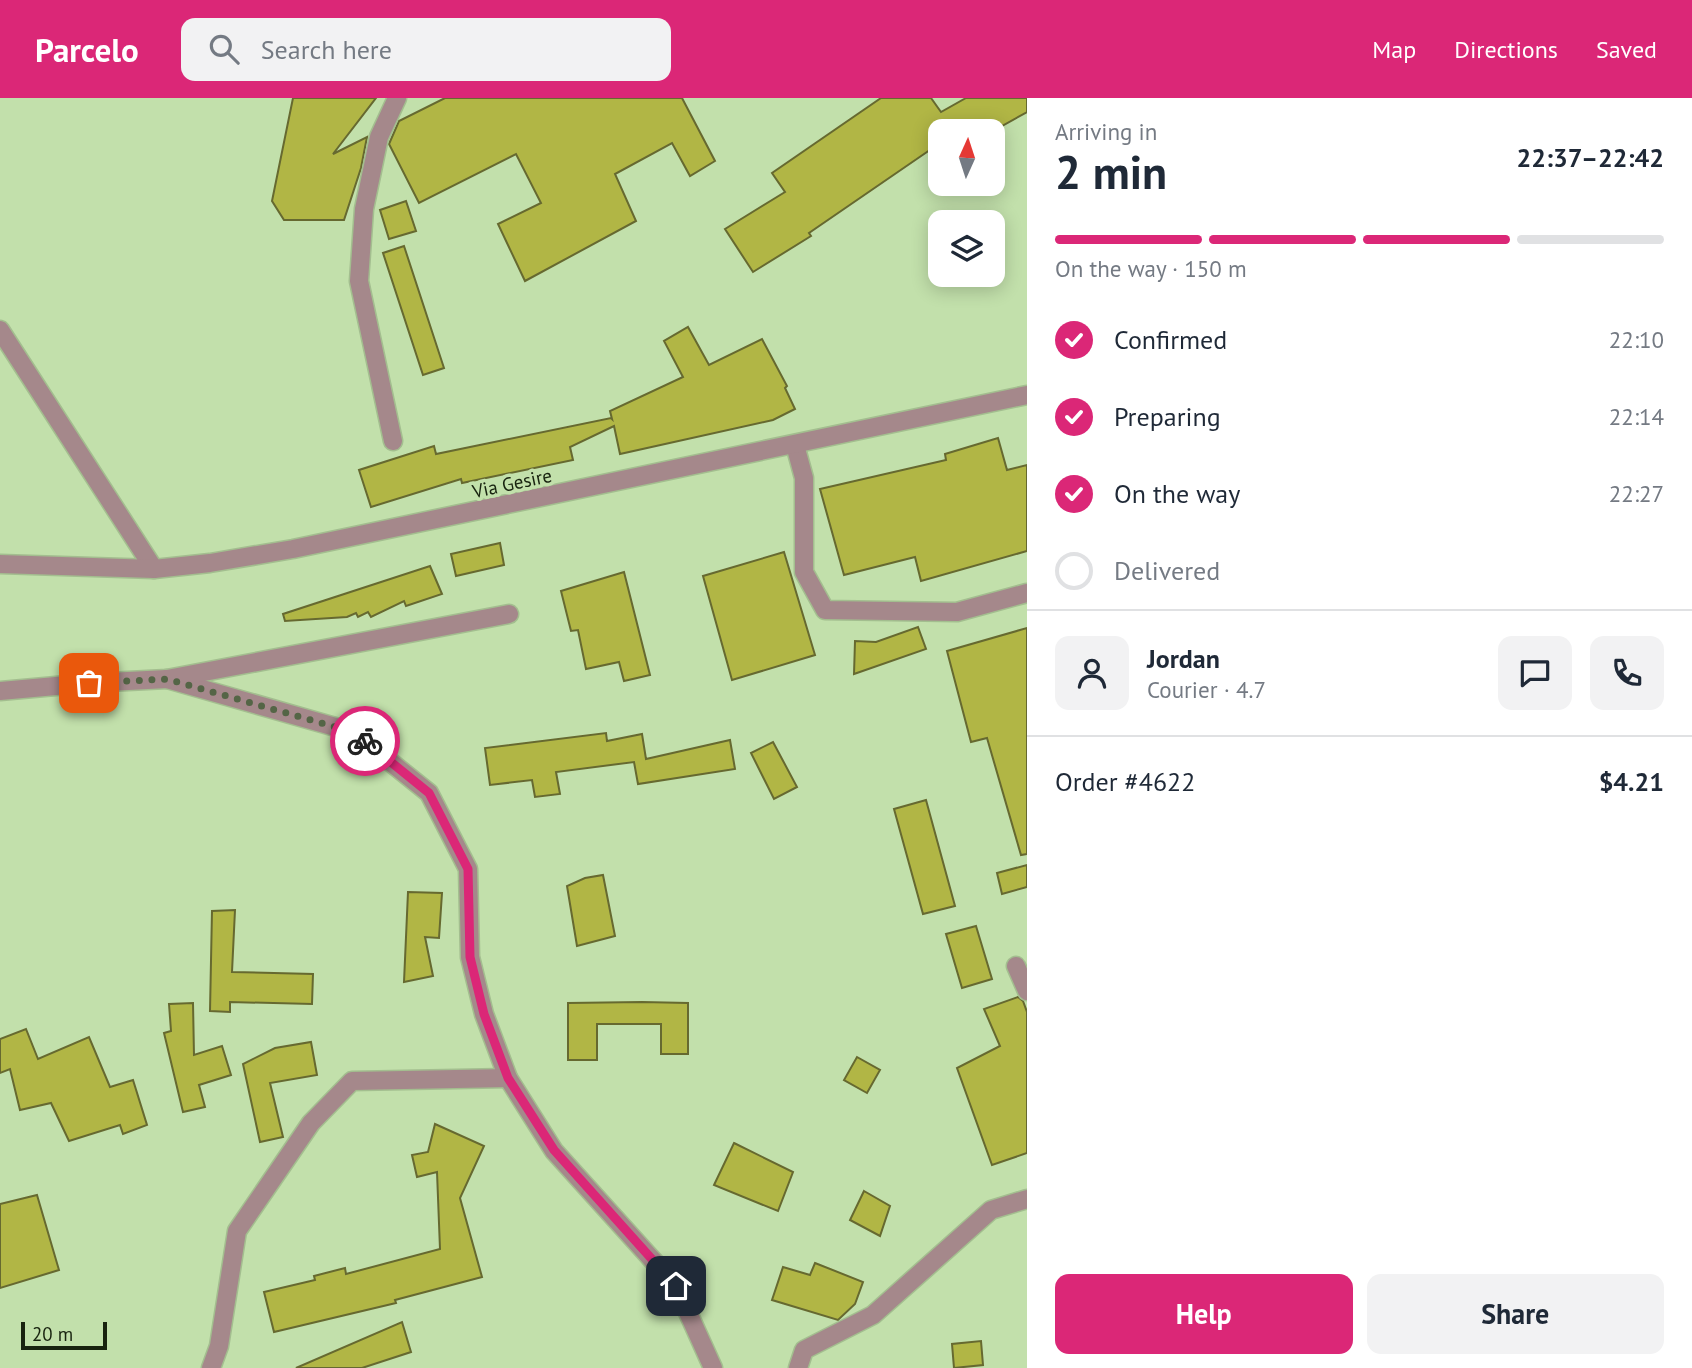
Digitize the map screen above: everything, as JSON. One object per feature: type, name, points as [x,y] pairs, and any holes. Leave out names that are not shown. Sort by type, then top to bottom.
[{"type":"street","points":[[393,441],[359,281],[364,209],[379,137],[397,98]]},
{"type":"street","points":[[0,330],[154,569]]},
{"type":"street","name":"Via Gesire","points":[[0,564],[154,569],[293,550],[1027,395]]},
{"type":"street","points":[[795,445],[804,478],[804,572],[825,610],[957,612],[1027,593]]},
{"type":"street","points":[[0,691],[167,679],[509,614]]},
{"type":"street","points":[[167,679],[353,732],[429,793],[468,869],[470,957],[484,1014],[508,1078],[554,1150],[676,1286],[713,1368]]},
{"type":"street","points":[[1016,966],[1027,991]]},
{"type":"street","points":[[211,1368],[219,1346],[237,1231],[311,1123],[352,1081],[508,1078]]},
{"type":"street","points":[[798,1368],[804,1350],[873,1315],[991,1210],[1027,1199]]},
{"type":"building","points":[[293,98],[376,98],[333,154],[367,137],[361,168],[344,220],[284,220],[272,201]]},
{"type":"building","points":[[445,98],[682,98],[715,161],[690,176],[672,143],[615,174],[636,221],[525,281],[498,224],[541,203],[516,154],[419,203],[389,144],[399,121]]},
{"type":"building","points":[[881,98],[931,98],[941,112],[966,98],[1027,98],[1027,112],[1005,124],[1005,119],[928,119],[928,151],[809,233],[811,236],[753,272],[725,229],[785,192],[772,173]]},
{"type":"building","points":[[406,201],[416,231],[389,239],[380,210]]},
{"type":"building","points":[[404,246],[444,368],[423,375],[383,253]]},
{"type":"building","points":[[688,327],[709,365],[762,339],[787,386],[785,388],[795,409],[773,420],[620,454],[614,426],[570,447],[573,460],[462,483],[461,479],[371,507],[359,470],[434,446],[436,454],[612,419],[610,411],[683,377],[664,341]]},
{"type":"building","points":[[998,438],[1007,470],[1027,465],[1027,551],[921,581],[915,557],[844,575],[820,489],[946,460],[945,454]]},
{"type":"building","points":[[500,543],[504,565],[456,576],[451,554]]},
{"type":"building","points":[[784,552],[815,655],[732,680],[703,576]]},
{"type":"building","points":[[430,566],[442,594],[406,606],[404,601],[371,617],[368,612],[358,617],[356,613],[347,617],[285,621],[283,614]]},
{"type":"building","points":[[624,572],[650,675],[624,681],[619,662],[586,669],[578,630],[571,631],[561,591]]},
{"type":"building","points":[[918,627],[926,649],[854,674],[855,641],[876,642]]},
{"type":"building","points":[[1027,628],[1027,854],[1021,855],[987,738],[971,742],[947,651]]},
{"type":"building","points":[[606,733],[607,741],[642,734],[646,759],[730,740],[735,769],[638,784],[634,762],[556,772],[560,794],[535,797],[532,780],[490,785],[485,748]]},
{"type":"building","points":[[773,742],[797,787],[774,799],[751,753]]},
{"type":"building","points":[[926,800],[955,906],[923,914],[894,809]]},
{"type":"building","points":[[1027,865],[1027,887],[1002,894],[997,873]]},
{"type":"building","points":[[603,875],[615,936],[577,946],[567,886],[585,878]]},
{"type":"building","points":[[408,892],[442,893],[439,938],[425,937],[433,976],[404,982]]},
{"type":"building","points":[[235,910],[232,972],[313,974],[312,1004],[230,1002],[230,1012],[210,1011],[212,911]]},
{"type":"building","points":[[976,926],[992,979],[962,988],[946,934]]},
{"type":"building","points":[[1018,997],[1023,1001],[1027,1012],[1027,1153],[992,1165],[957,1068],[1000,1046],[984,1009]]},
{"type":"building","points":[[193,1003],[194,1055],[222,1046],[231,1075],[199,1085],[205,1107],[183,1112],[164,1033],[171,1031],[169,1004]]},
{"type":"building","points":[[568,1003],[688,1003],[688,1054],[661,1054],[661,1024],[597,1024],[597,1060],[568,1060]]},
{"type":"building","points":[[26,1029],[38,1059],[89,1037],[110,1087],[133,1080],[147,1125],[123,1134],[120,1125],[69,1141],[51,1103],[20,1110],[10,1069],[0,1073],[0,1039]]},
{"type":"building","points":[[311,1042],[317,1075],[270,1083],[283,1137],[260,1142],[243,1064],[275,1048]]},
{"type":"building","points":[[857,1057],[880,1070],[867,1093],[844,1080]]},
{"type":"building","points":[[435,1124],[484,1146],[460,1198],[482,1277],[395,1300],[396,1303],[274,1332],[264,1292],[315,1280],[314,1276],[345,1268],[346,1274],[440,1249],[437,1172],[417,1177],[412,1155],[428,1152]]},
{"type":"building","points":[[734,1143],[793,1172],[778,1211],[714,1185]]},
{"type":"building","points":[[864,1191],[890,1206],[880,1236],[850,1220]]},
{"type":"building","points":[[37,1195],[59,1270],[0,1288],[0,1204]]},
{"type":"building","points":[[815,1263],[863,1282],[855,1304],[838,1320],[772,1300],[783,1267],[810,1275]]},
{"type":"building","points":[[402,1322],[411,1352],[362,1368],[296,1368]]},
{"type":"building","points":[[981,1341],[983,1365],[954,1368],[952,1344]]},
{"type":"way so far","points":[[89,683],[167,679],[353,732],[365,741]]},
{"type":"route","points":[[365,741],[429,793],[468,869],[470,957],[484,1014],[508,1078],[554,1150],[676,1286]]}]
